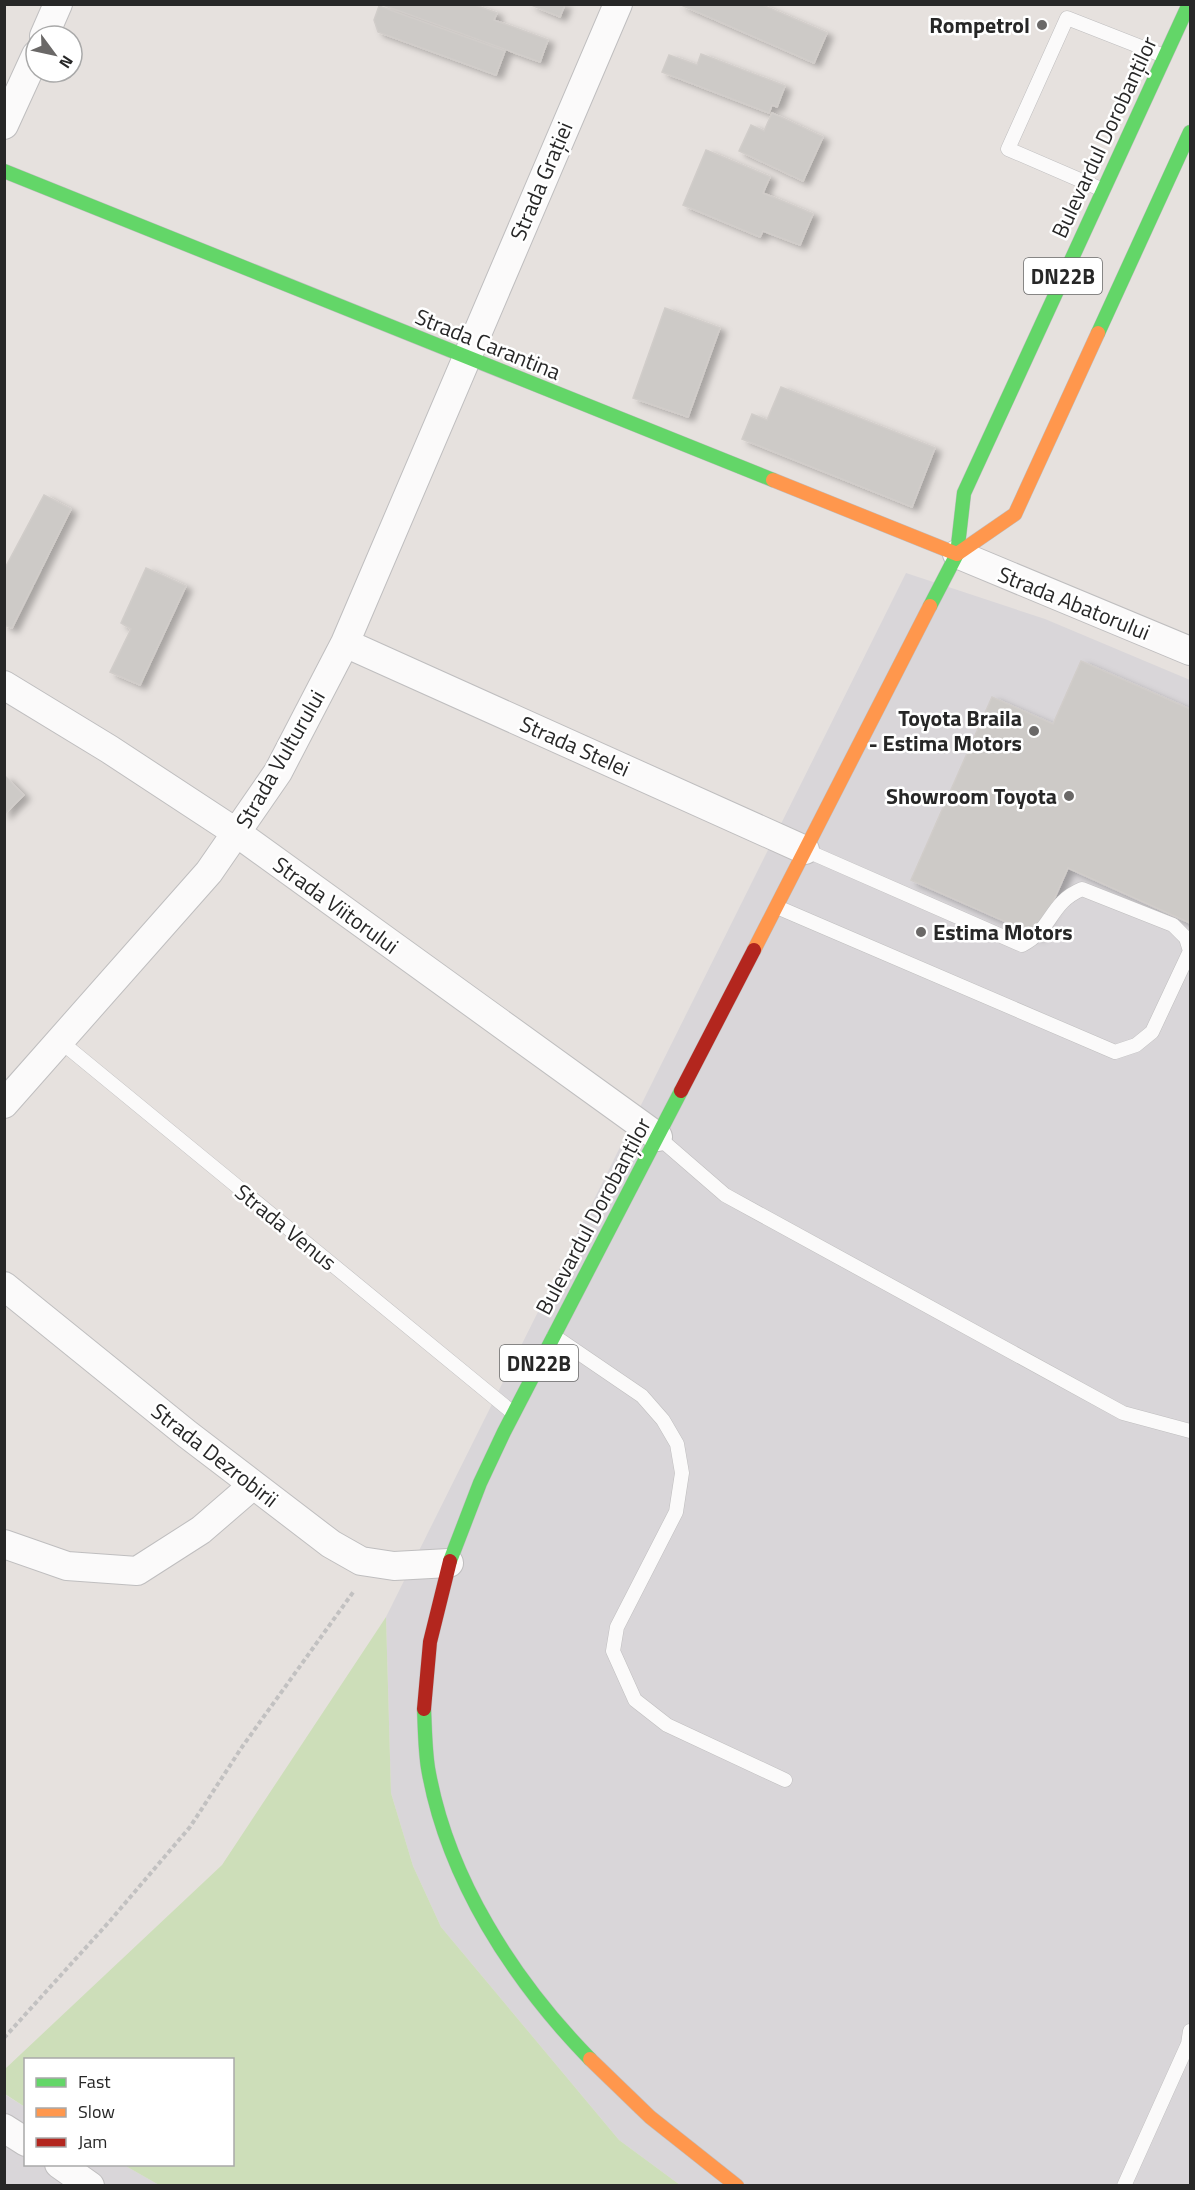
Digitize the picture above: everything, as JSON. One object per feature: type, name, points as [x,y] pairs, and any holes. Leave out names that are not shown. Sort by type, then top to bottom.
[{"type":"main road","name":"Bulevardul Dorobanților","points":[[737,2186],[621,2093],[567,2038],[514,1969],[463,1877],[441,1821],[426,1759],[423,1690],[430,1627],[449,1563],[478,1483],[957,554],[964,494],[1189,4]]},
{"type":"main road","name":"Bulevardul Dorobanților","points":[[957,554],[1015,514],[1191,132]]},
{"type":"main road","name":"Strada Carantina","points":[[4,171],[957,554]]},
{"type":"street","points":[[49,24],[58,4]]},
{"type":"street","name":"Strada Grației","points":[[466,357],[618,4]]},
{"type":"street","points":[[4,125],[24,81]]},
{"type":"street","name":"Strada Vulturului","points":[[4,1104],[209,872],[278,772],[345,643],[466,357]]},
{"type":"street","name":"Strada Abatorului","points":[[957,554],[1191,651]]},
{"type":"street","name":"Strada Stelei","points":[[345,643],[805,850]]},
{"type":"street","name":"Strada Viitorului","points":[[4,685],[109,749],[237,833],[658,1137]]},
{"type":"street","name":"Strada Dezrobirii","points":[[4,1286],[253,1485],[331,1544],[362,1561],[394,1566],[449,1563]]},
{"type":"street","points":[[4,1544],[68,1566],[137,1571],[201,1530],[253,1485]]},
{"type":"street","points":[[4,2128],[24,2141]]},
{"type":"street","points":[[62,2166],[90,2186]]},
{"type":"lane","points":[[1102,190],[1008,149],[1067,18],[1164,56]]},
{"type":"lane","points":[[777,907],[1115,1052],[1136,1045],[1152,1032],[1191,951],[1186,938],[1173,925],[1082,889],[1066,896],[1038,936],[1022,945],[805,850]]},
{"type":"lane","name":"Strada Venus","points":[[60,1041],[513,1412]]},
{"type":"lane","points":[[658,1137],[724,1195],[1123,1413],[1191,1431]]},
{"type":"lane","points":[[554,1336],[642,1396],[663,1420],[677,1444],[682,1473],[676,1512],[617,1627],[613,1651],[635,1700],[667,1725],[784,1780]]},
{"type":"lane","points":[[1124,2186],[1188,2044],[1191,2031]]},
{"type":"path","points":[[4,2038],[109,1922],[190,1827],[242,1747],[354,1593],[362,1561]]},
{"type":"shaded area","points":[[906,573],[1045,619],[1190,680],[1190,2185],[680,2185],[619,2140],[441,1927],[413,1866],[391,1793],[386,1617]]},
{"type":"shaded area","points":[[4,2094],[24,2106],[24,2166],[126,2166],[159,2185],[5,2185]]},
{"type":"green space","points":[[386,1617],[391,1793],[413,1866],[441,1927],[619,2140],[680,2185],[159,2185],[126,2166],[234,2166],[234,2058],[24,2058],[24,2106],[5,2094],[5,2069],[222,1865]]},
{"type":"building","points":[[380,4],[472,4],[497,13],[494,20],[548,40],[540,62]]},
{"type":"building","points":[[529,4],[565,4],[560,17]]},
{"type":"building","points":[[679,4],[760,4],[827,33],[814,63]]},
{"type":"building","points":[[379,6],[505,51],[496,75],[378,32],[374,20]]},
{"type":"building","points":[[701,54],[785,86],[777,107],[772,105],[769,113],[662,72],[669,55],[697,65]]},
{"type":"building","points":[[772,113],[823,137],[803,181],[739,151],[751,125],[764,131]]},
{"type":"building","points":[[706,150],[770,177],[763,193],[813,214],[800,245],[763,231],[760,237],[683,205]]},
{"type":"building","points":[[665,308],[720,328],[688,417],[633,398]]},
{"type":"building","points":[[781,387],[935,448],[912,507],[742,439],[752,414],[767,420]]},
{"type":"building","points":[[44,495],[71,509],[12,628],[4,625],[4,570]]},
{"type":"building","points":[[146,568],[186,586],[140,685],[110,672],[131,629],[121,623]]},
{"type":"building","name":"Showroom Toyota","points":[[1081,661],[1190,709],[1190,923],[1068,868],[1038,936],[911,880],[992,697],[1053,724]]},
{"type":"building","points":[[4,777],[24,795],[4,815]]},
{"type":"traffic: fast","points":[[930,606],[957,554],[964,493],[1189,4]]},
{"type":"traffic: fast","points":[[1098,333],[1190,132]]},
{"type":"traffic: fast","points":[[4,171],[773,480]]},
{"type":"traffic: fast","points":[[450,1561],[480,1483],[504,1432],[681,1091]]},
{"type":"traffic: fast","points":[[424,1709],[427,1761],[437,1809],[450,1849],[467,1888],[487,1925],[535,1996],[590,2059]]},
{"type":"traffic: slow","points":[[957,554],[1015,514],[1098,333]]},
{"type":"traffic: slow","points":[[773,480],[957,554]]},
{"type":"traffic: slow","points":[[754,950],[930,606]]},
{"type":"traffic: slow","points":[[590,2059],[650,2117],[737,2186]]},
{"type":"traffic: jam","points":[[681,1091],[754,950]]},
{"type":"traffic: jam","points":[[424,1709],[430,1642],[450,1561]]},
{"type":"place","name":"Rompetrol","points":[[1042,25]]},
{"type":"place","name":"Toyota Braila - Estima Motors","points":[[1034,731]]},
{"type":"place","name":"Showroom Toyota","points":[[1069,796]]},
{"type":"place","name":"Estima Motors","points":[[921,932]]}]
